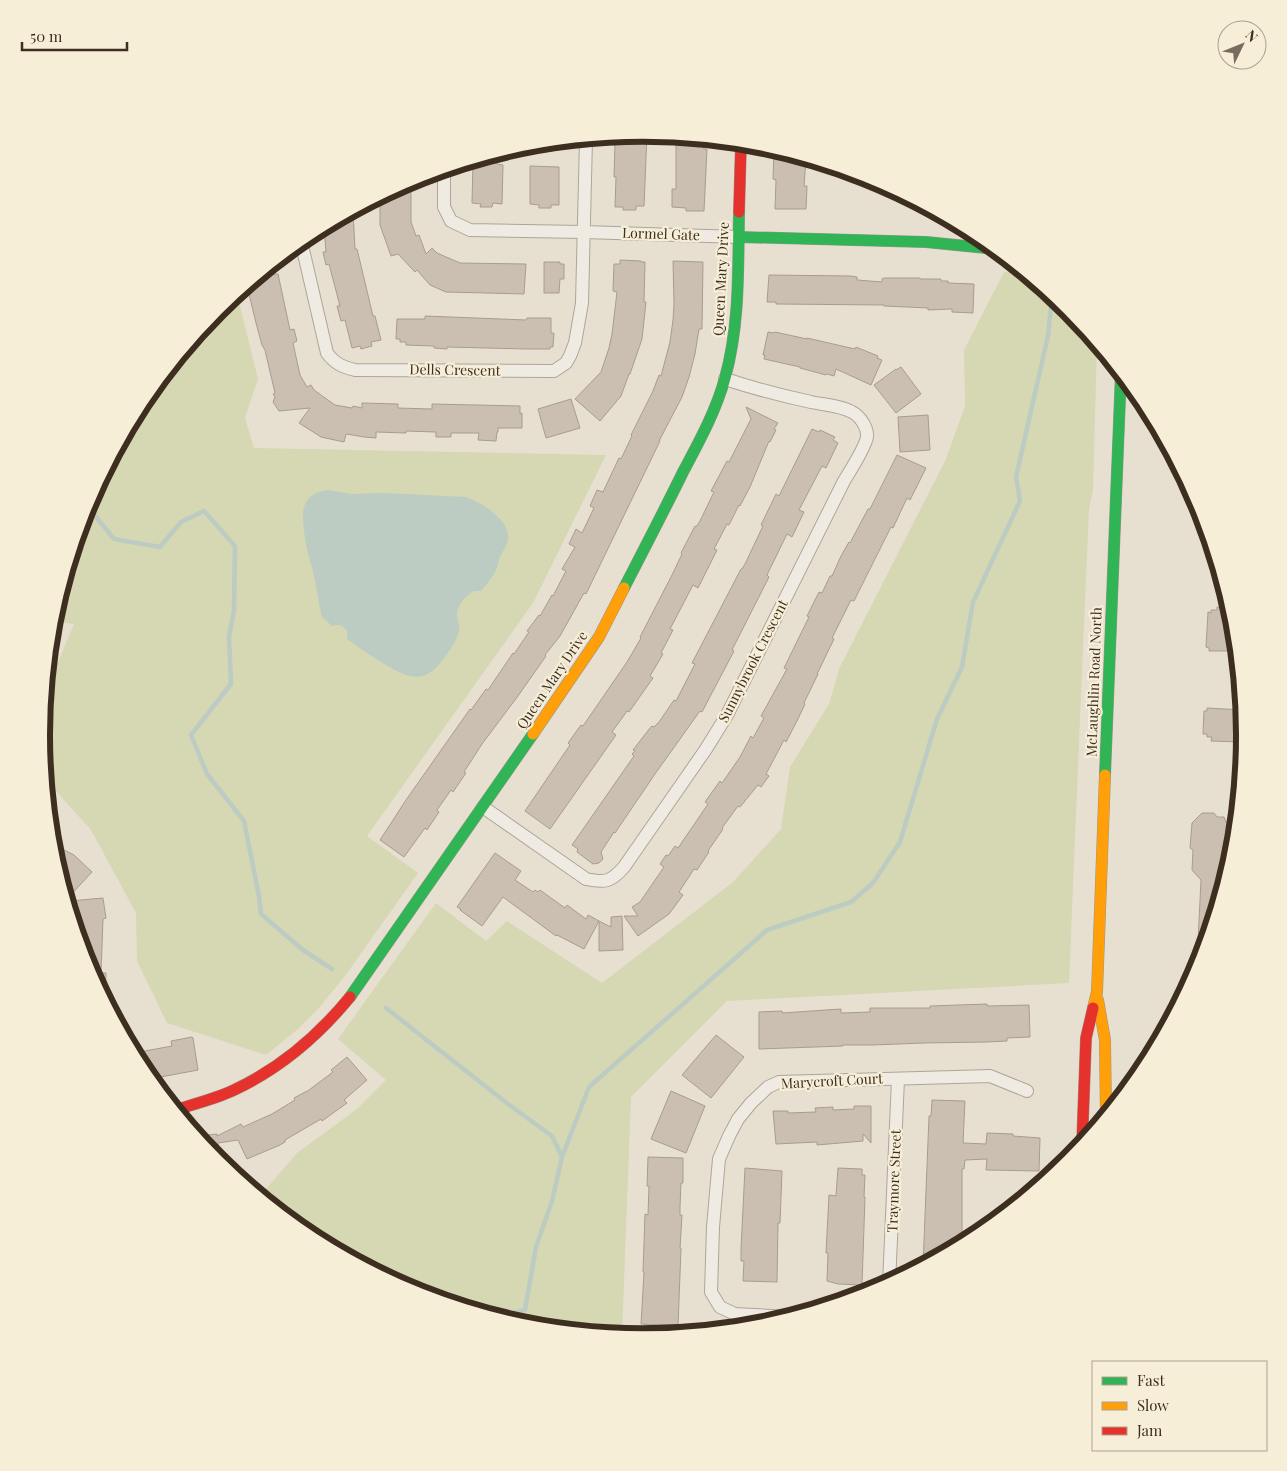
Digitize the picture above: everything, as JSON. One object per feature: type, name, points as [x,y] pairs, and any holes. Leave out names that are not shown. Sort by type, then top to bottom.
[{"type":"street","name":"Dells Crescent","points":[[303,250],[327,353],[332,361],[342,367],[355,370],[554,371],[566,363],[570,356],[575,343],[582,303],[586,145]]},
{"type":"street","name":"Queen Mary Drive","points":[[182,1108],[218,1096],[255,1079],[279,1064],[332,1019],[353,993],[599,638],[701,438],[725,379],[736,318],[741,150]]},
{"type":"street","name":"Lormel Gate","points":[[444,176],[444,207],[452,222],[470,230],[926,242],[970,240]]},
{"type":"street","name":"Lormel Gate","points":[[926,242],[982,248]]},
{"type":"street","name":"Sunnybrook Crescent","points":[[483,807],[586,879],[608,881],[624,867],[717,733],[844,481],[864,446],[867,436],[865,427],[854,412],[812,403],[725,379]]},
{"type":"street","name":"McLaughlin Road North","points":[[1082,1135],[1086,1038],[1097,992],[1121,383]]},
{"type":"street","name":"McLaughlin Road North","points":[[1097,992],[1105,1040],[1106,1107]]},
{"type":"street","name":"Marycroft Court","points":[[769,1316],[735,1314],[720,1307],[711,1292],[713,1227],[719,1159],[738,1119],[768,1087],[779,1082],[990,1076],[1027,1091]]},
{"type":"street","name":"Traymore Street","points":[[889,1276],[898,1079]]},
{"type":"green space","points":[[1013,271],[1035,289],[1097,352],[1093,490],[1089,509],[1069,983],[727,1001],[631,1097],[622,1328],[566,1324],[528,1318],[453,1298],[381,1268],[314,1229],[282,1206],[264,1191],[297,1153],[357,1109],[386,1080],[338,1039],[436,903],[486,941],[507,921],[602,983],[733,882],[781,829],[790,767],[829,704],[839,669],[946,459],[965,406],[964,350],[1004,272]]},
{"type":"green space","points":[[239,302],[258,379],[245,418],[254,448],[606,455],[533,603],[367,836],[418,873],[345,976],[318,1009],[298,1029],[266,1055],[167,1023],[137,961],[136,913],[91,830],[52,787],[50,735],[53,673],[74,624],[61,622],[70,582],[81,545],[111,473],[150,406],[173,374],[197,344]]},
{"type":"shaded area","points":[[328,490],[351,494],[383,493],[466,497],[490,510],[505,525],[508,540],[496,570],[481,591],[474,591],[460,604],[457,611],[459,628],[457,638],[445,657],[431,672],[418,677],[395,670],[347,639],[347,632],[343,626],[332,626],[322,617],[307,547],[303,511],[310,497],[320,491]]},
{"type":"building","points":[[647,142],[644,206],[636,206],[636,210],[623,210],[623,207],[615,207],[616,177],[614,177],[615,143]]},
{"type":"building","points":[[676,143],[704,145],[704,149],[707,149],[704,211],[686,211],[686,208],[672,207],[672,189],[676,189]]},
{"type":"building","points":[[774,156],[806,165],[804,186],[807,186],[806,209],[775,209],[776,180],[773,179]]},
{"type":"building","points":[[497,160],[497,164],[503,165],[502,204],[493,203],[492,207],[480,207],[481,204],[472,203],[473,167]]},
{"type":"building","points":[[530,166],[559,167],[559,205],[551,205],[551,208],[539,208],[539,205],[530,204]]},
{"type":"building","points":[[411,189],[411,222],[416,236],[419,235],[426,254],[432,248],[437,253],[460,263],[526,264],[524,294],[446,292],[430,285],[417,270],[415,272],[398,254],[391,256],[380,225],[380,204]]},
{"type":"building","points":[[353,218],[355,249],[357,249],[373,316],[375,316],[381,340],[371,342],[372,346],[361,349],[360,346],[352,348],[345,320],[341,321],[337,306],[340,306],[329,264],[326,265],[323,252],[326,252],[325,236]]},
{"type":"building","points":[[620,260],[645,262],[644,302],[646,302],[642,339],[621,396],[600,421],[575,399],[601,372],[609,348],[617,292],[613,291],[614,264],[620,264]]},
{"type":"building","points":[[673,261],[703,262],[702,329],[699,329],[695,354],[682,397],[586,594],[584,593],[560,636],[482,744],[453,792],[451,790],[437,810],[439,812],[427,830],[425,828],[404,857],[380,840],[470,709],[486,689],[488,690],[553,596],[566,571],[562,569],[575,547],[569,544],[576,529],[582,533],[594,508],[590,506],[597,490],[603,492],[619,458],[621,459],[659,375],[661,376],[670,342],[673,320]]},
{"type":"building","points":[[544,262],[560,262],[560,264],[564,264],[564,279],[560,279],[559,293],[544,293]]},
{"type":"building","points":[[273,272],[278,274],[290,330],[294,329],[297,341],[293,343],[300,375],[307,387],[311,385],[314,390],[335,405],[362,408],[362,403],[398,404],[398,408],[432,409],[432,404],[520,406],[522,428],[498,428],[496,441],[478,440],[479,433],[451,433],[451,437],[436,437],[436,432],[406,431],[406,433],[376,432],[376,438],[346,434],[344,442],[321,437],[299,423],[310,408],[279,411],[273,402],[275,397],[273,394],[275,393],[265,350],[249,292]]},
{"type":"building","points":[[769,275],[851,276],[857,277],[857,280],[882,282],[884,278],[920,278],[941,279],[941,281],[948,281],[948,283],[974,284],[973,313],[952,312],[952,309],[928,310],[928,308],[884,305],[776,304],[776,302],[767,302]]},
{"type":"building","points":[[425,316],[526,320],[527,318],[551,318],[551,333],[554,333],[553,347],[550,347],[550,349],[525,349],[447,347],[447,349],[434,348],[434,346],[406,345],[406,342],[400,342],[400,339],[396,339],[397,319],[425,319]]},
{"type":"building","points":[[768,332],[807,338],[855,349],[856,347],[878,356],[877,358],[882,360],[871,385],[836,369],[834,376],[826,375],[764,359],[765,355],[763,355]]},
{"type":"building","points":[[901,367],[921,394],[896,413],[874,385]]},
{"type":"building","points":[[571,399],[580,428],[546,438],[538,409]]},
{"type":"building","points":[[746,407],[778,423],[750,487],[714,549],[717,550],[698,588],[693,585],[670,629],[673,630],[661,653],[663,654],[650,676],[653,678],[612,732],[616,735],[550,829],[525,811],[570,745],[568,743],[581,725],[583,726],[627,662],[641,638],[681,553],[714,492],[711,491],[727,461],[729,462],[751,419]]},
{"type":"building","points":[[928,415],[930,450],[900,452],[898,417]]},
{"type":"building","points":[[812,429],[819,432],[820,430],[835,437],[833,440],[838,443],[826,468],[822,466],[799,510],[804,512],[792,537],[787,534],[767,575],[769,577],[732,650],[734,651],[702,712],[700,711],[614,832],[601,852],[603,859],[599,863],[593,864],[577,852],[578,849],[572,845],[634,756],[632,754],[635,751],[633,750],[650,728],[659,722],[674,700],[676,701],[695,664],[692,663],[745,564],[776,494],[779,496]]},
{"type":"building","points":[[897,455],[926,468],[910,500],[907,498],[893,528],[891,527],[854,601],[851,600],[832,638],[834,639],[797,721],[786,742],[784,740],[766,774],[769,776],[761,787],[758,785],[740,807],[738,806],[722,828],[697,870],[694,869],[679,892],[683,895],[669,914],[638,936],[624,916],[638,916],[632,907],[640,902],[664,867],[660,864],[666,855],[668,856],[675,846],[678,848],[708,804],[705,802],[720,781],[722,783],[740,757],[751,736],[753,738],[764,718],[761,716],[787,669],[784,668],[819,592],[822,593],[830,576],[832,576],[841,556],[868,509],[870,509]]},
{"type":"building","points":[[1217,607],[1223,607],[1231,651],[1209,651],[1209,648],[1206,647],[1208,612],[1211,613],[1211,610],[1217,610]]},
{"type":"building","points":[[1207,708],[1236,710],[1237,742],[1211,741],[1212,737],[1207,737],[1207,734],[1203,734],[1204,711],[1207,711]]},
{"type":"building","points":[[1202,813],[1214,813],[1217,817],[1224,817],[1226,822],[1231,822],[1217,889],[1198,948],[1201,880],[1192,870],[1193,850],[1190,848],[1192,823]]},
{"type":"building","points":[[61,848],[74,855],[92,872],[72,894]]},
{"type":"building","points":[[495,853],[521,871],[515,880],[533,892],[540,890],[565,908],[567,905],[586,919],[588,915],[599,921],[584,949],[556,936],[503,897],[482,926],[457,907]]},
{"type":"building","points":[[103,898],[106,918],[103,919],[101,973],[106,973],[106,986],[81,926],[73,901]]},
{"type":"building","points":[[622,916],[623,950],[599,951],[599,921],[611,927],[611,917]]},
{"type":"building","points":[[987,1004],[987,1006],[1029,1005],[1030,1037],[1007,1038],[1007,1041],[987,1042],[759,1049],[759,1012],[782,1011],[782,1013],[841,1009],[841,1013],[870,1012],[870,1008],[930,1008],[930,1006]]},
{"type":"building","points":[[716,1035],[744,1057],[711,1098],[682,1075]]},
{"type":"building","points":[[193,1038],[198,1070],[159,1077],[142,1052],[172,1046],[171,1041]]},
{"type":"building","points":[[347,1057],[367,1080],[344,1100],[347,1103],[322,1121],[321,1119],[285,1140],[280,1145],[247,1159],[238,1140],[218,1143],[219,1150],[205,1135],[217,1134],[217,1136],[241,1124],[243,1127],[272,1114],[309,1090],[333,1072],[331,1070]]},
{"type":"building","points":[[671,1091],[705,1106],[686,1153],[651,1139]]},
{"type":"building","points":[[932,1100],[965,1101],[963,1143],[986,1144],[987,1133],[1040,1138],[1039,1171],[986,1170],[987,1159],[965,1160],[964,1169],[962,1169],[962,1236],[923,1258],[929,1116],[931,1116]]},
{"type":"building","points":[[854,1106],[871,1106],[871,1143],[863,1134],[863,1141],[817,1145],[817,1142],[776,1144],[773,1111],[788,1111],[788,1113],[816,1112],[815,1108],[833,1107],[833,1110],[854,1109]]},
{"type":"building","points":[[648,1157],[683,1158],[683,1183],[681,1183],[680,1207],[680,1215],[682,1215],[678,1327],[641,1324],[645,1214],[648,1215]]},
{"type":"building","points":[[745,1168],[782,1171],[780,1223],[778,1223],[777,1282],[743,1281],[744,1261],[741,1261],[741,1249]]},
{"type":"building","points":[[838,1168],[862,1169],[862,1175],[865,1175],[862,1285],[838,1284],[827,1281],[828,1253],[826,1253],[829,1195],[836,1196]]},
{"type":"waterway","points":[[562,1157],[589,1087],[767,930],[851,902],[873,883],[900,842],[937,719],[962,667],[973,602],[1020,501],[1016,477],[1048,336],[1051,304]]},
{"type":"waterway","points":[[93,513],[114,539],[160,547],[181,522],[204,511],[235,546],[234,610],[229,637],[231,684],[191,735],[207,774],[244,821],[261,914],[303,950],[332,969]]},
{"type":"waterway","points":[[386,1008],[508,1104],[552,1136],[562,1157],[552,1201],[536,1247],[525,1310],[509,1314]]},
{"type":"traffic: fast","points":[[624,588],[701,438],[725,378],[736,317],[739,212]]},
{"type":"traffic: fast","points":[[739,237],[926,242],[981,247]]},
{"type":"traffic: fast","points":[[1105,775],[1121,383]]},
{"type":"traffic: fast","points":[[350,997],[533,734]]},
{"type":"traffic: slow","points":[[533,734],[599,637],[624,588]]},
{"type":"traffic: slow","points":[[1093,1008],[1097,992],[1105,775]]},
{"type":"traffic: slow","points":[[1098,1000],[1105,1040],[1106,1107]]},
{"type":"traffic: jam","points":[[739,212],[741,150]]},
{"type":"traffic: jam","points":[[182,1108],[227,1093],[267,1072],[311,1038],[350,997]]},
{"type":"traffic: jam","points":[[1082,1135],[1086,1038],[1093,1008]]}]
